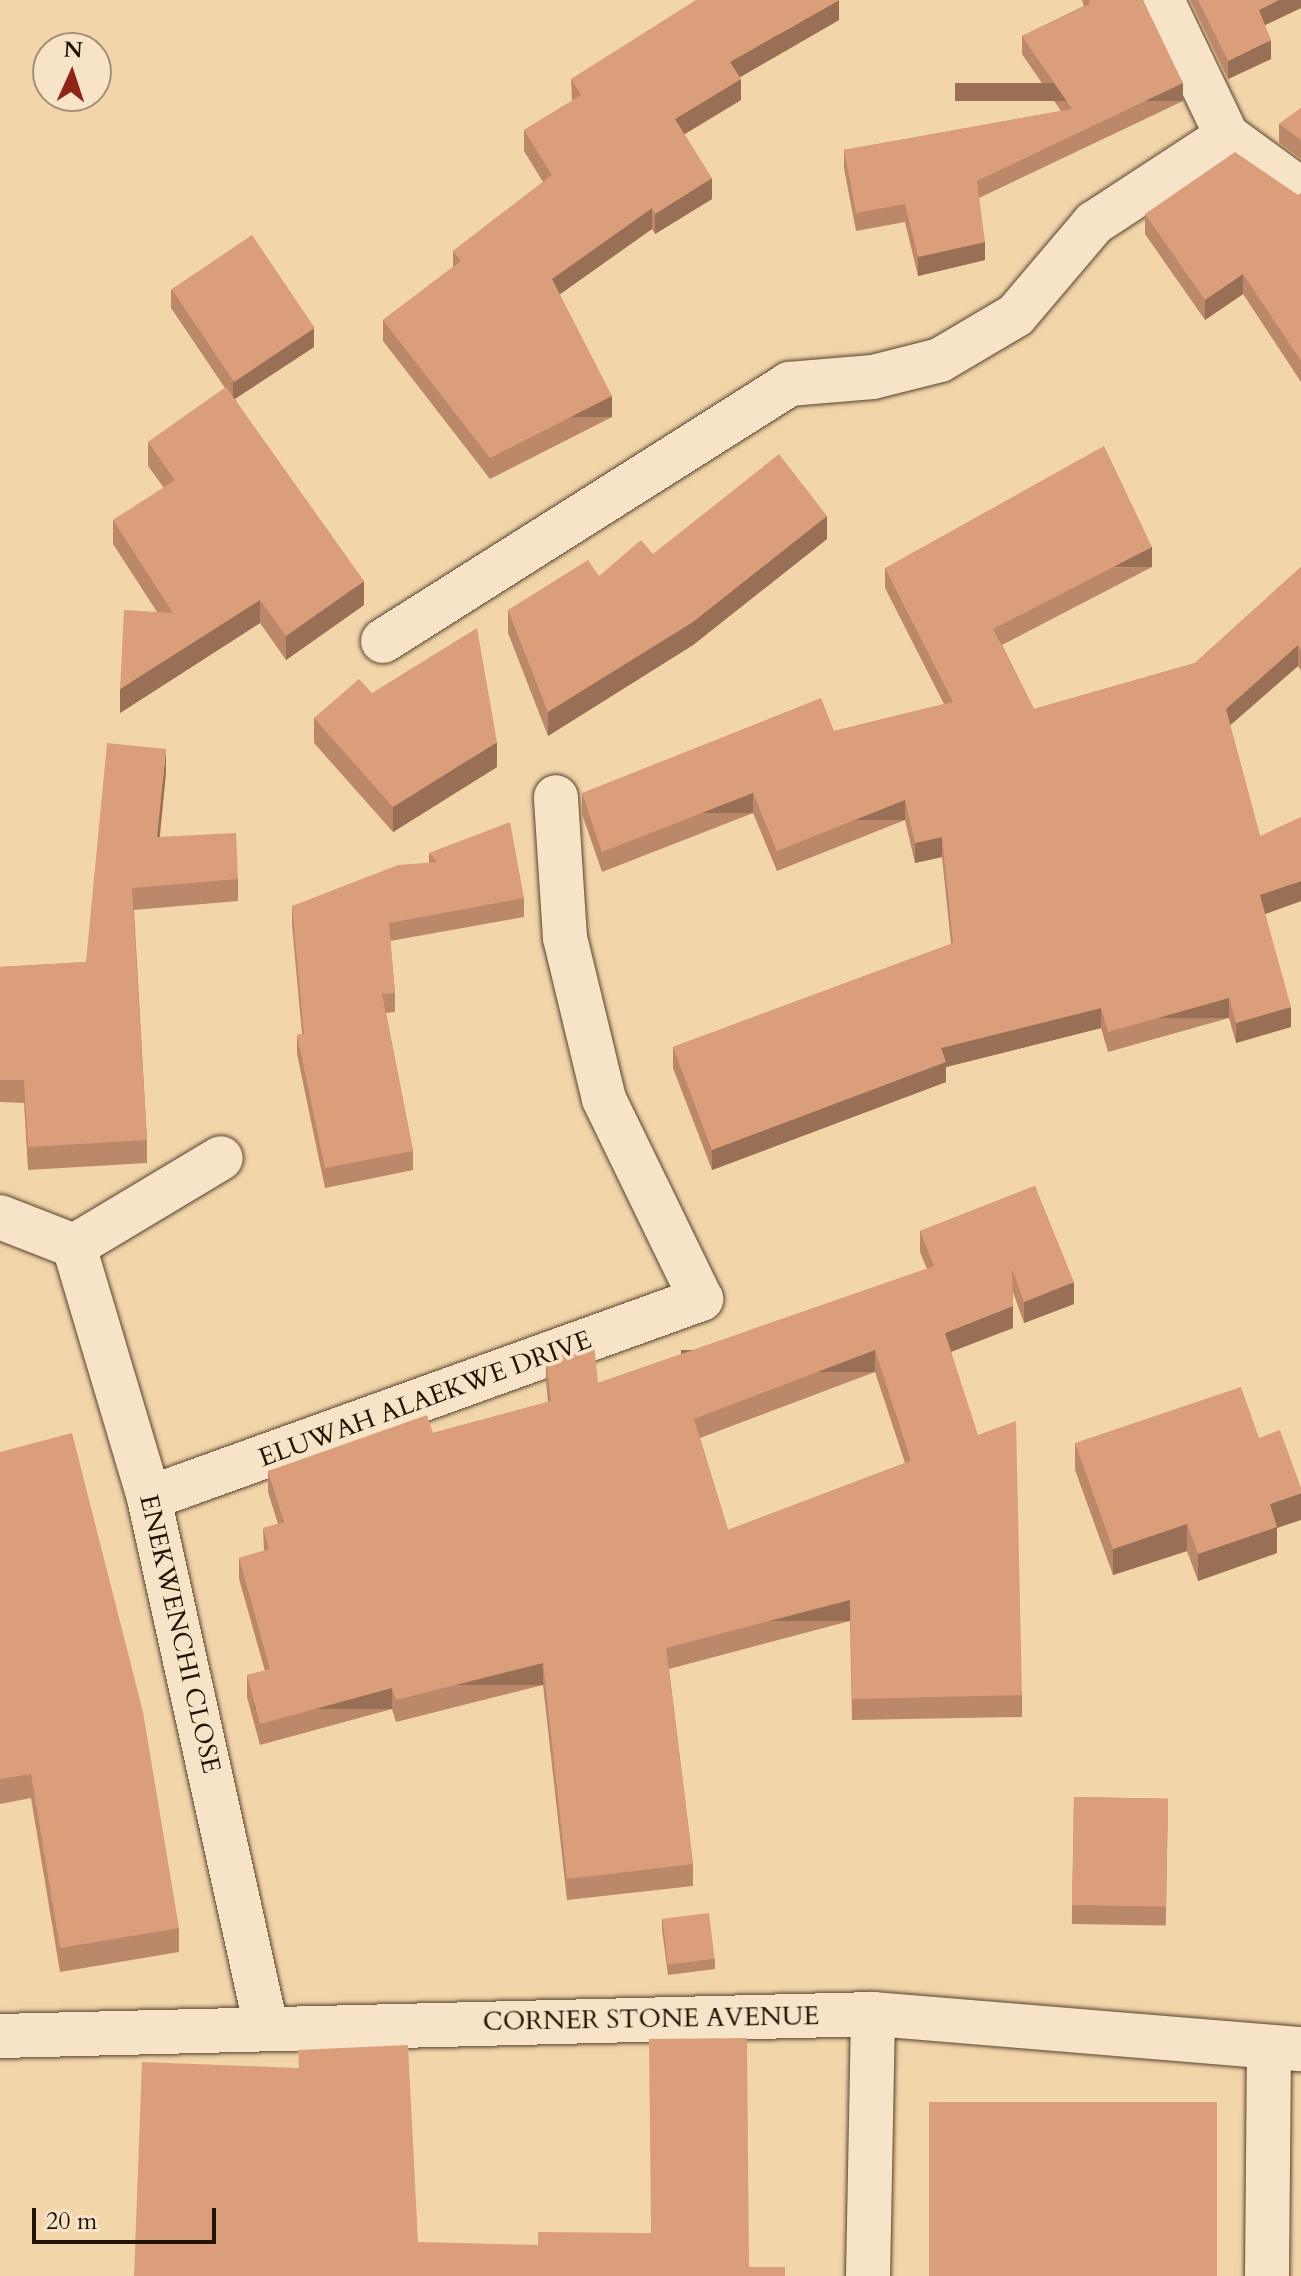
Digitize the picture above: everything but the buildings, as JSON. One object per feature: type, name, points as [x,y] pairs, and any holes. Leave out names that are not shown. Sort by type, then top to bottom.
[{"type":"street","points":[[1162,0],[1227,136],[1301,190]]},
{"type":"street","points":[[383,641],[789,384],[873,377],[940,360],[1016,315],[1094,223],[1227,136]]},
{"type":"street","name":"ELUWAH ALAEKWE DRIVE","points":[[149,1498],[701,1299],[604,1099],[565,938],[556,797]]},
{"type":"street","points":[[0,1217],[74,1246],[221,1158]]},
{"type":"street","name":"ENEKWENCHI CLOSE","points":[[74,1246],[149,1498],[266,2027]]},
{"type":"street","points":[[868,2276],[873,2014]]},
{"type":"street","name":"CORNER STONE AVENUE","points":[[0,2036],[873,2014],[1285,2048]]},
{"type":"street","points":[[1267,2276],[1285,2048]]}]
